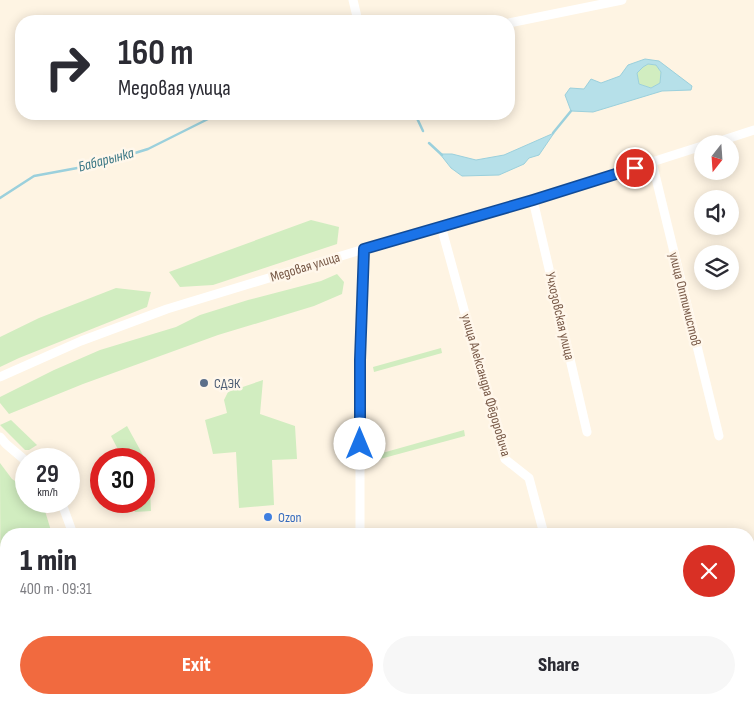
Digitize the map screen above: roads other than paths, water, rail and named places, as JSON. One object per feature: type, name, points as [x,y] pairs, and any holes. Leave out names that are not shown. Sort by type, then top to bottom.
[{"type":"street","points":[[353,0],[357,15]]},
{"type":"street","points":[[515,22],[622,0]]},
{"type":"street","points":[[739,135],[754,130]]},
{"type":"street","name":"Медовая улица","points":[[0,377],[81,341],[168,308],[533,200],[694,149]]},
{"type":"street","name":"улица Оптимистов","points":[[652,162],[719,436]]},
{"type":"street","name":"Учхозовская улица","points":[[533,200],[587,432]]},
{"type":"street","name":"улица Александра Фёдоровича","points":[[441,226],[505,459],[529,478],[542,528]]},
{"type":"street","points":[[360,528],[360,388],[364,249]]},
{"type":"street","points":[[0,437],[15,452]]},
{"type":"street","points":[[65,513],[70,528]]},
{"type":"water","points":[[645,59],[659,61],[692,86],[691,90],[662,91],[593,112],[571,111],[565,95],[570,88],[584,89],[591,79],[601,83],[620,76],[628,65]],"holes":[[[648,64],[656,65],[661,72],[660,83],[651,88],[639,84],[637,73]]]},
{"type":"water","points":[[554,133],[539,155],[529,158],[524,164],[499,175],[462,176],[451,168],[440,154],[452,154],[476,160],[504,155]]},
{"type":"waterway","name":"Бабарынка","points":[[553,133],[571,111]]},
{"type":"waterway","name":"Бабарынка","points":[[0,198],[34,176],[99,164],[148,149],[206,120]]},
{"type":"waterway","name":"Бабарынка","points":[[418,120],[423,131]]},
{"type":"waterway","name":"Бабарынка","points":[[429,143],[442,155]]},
{"type":"place","name":"СДЭК","points":[[204,383]]},
{"type":"place","name":"Ozon","points":[[268,517]]}]
